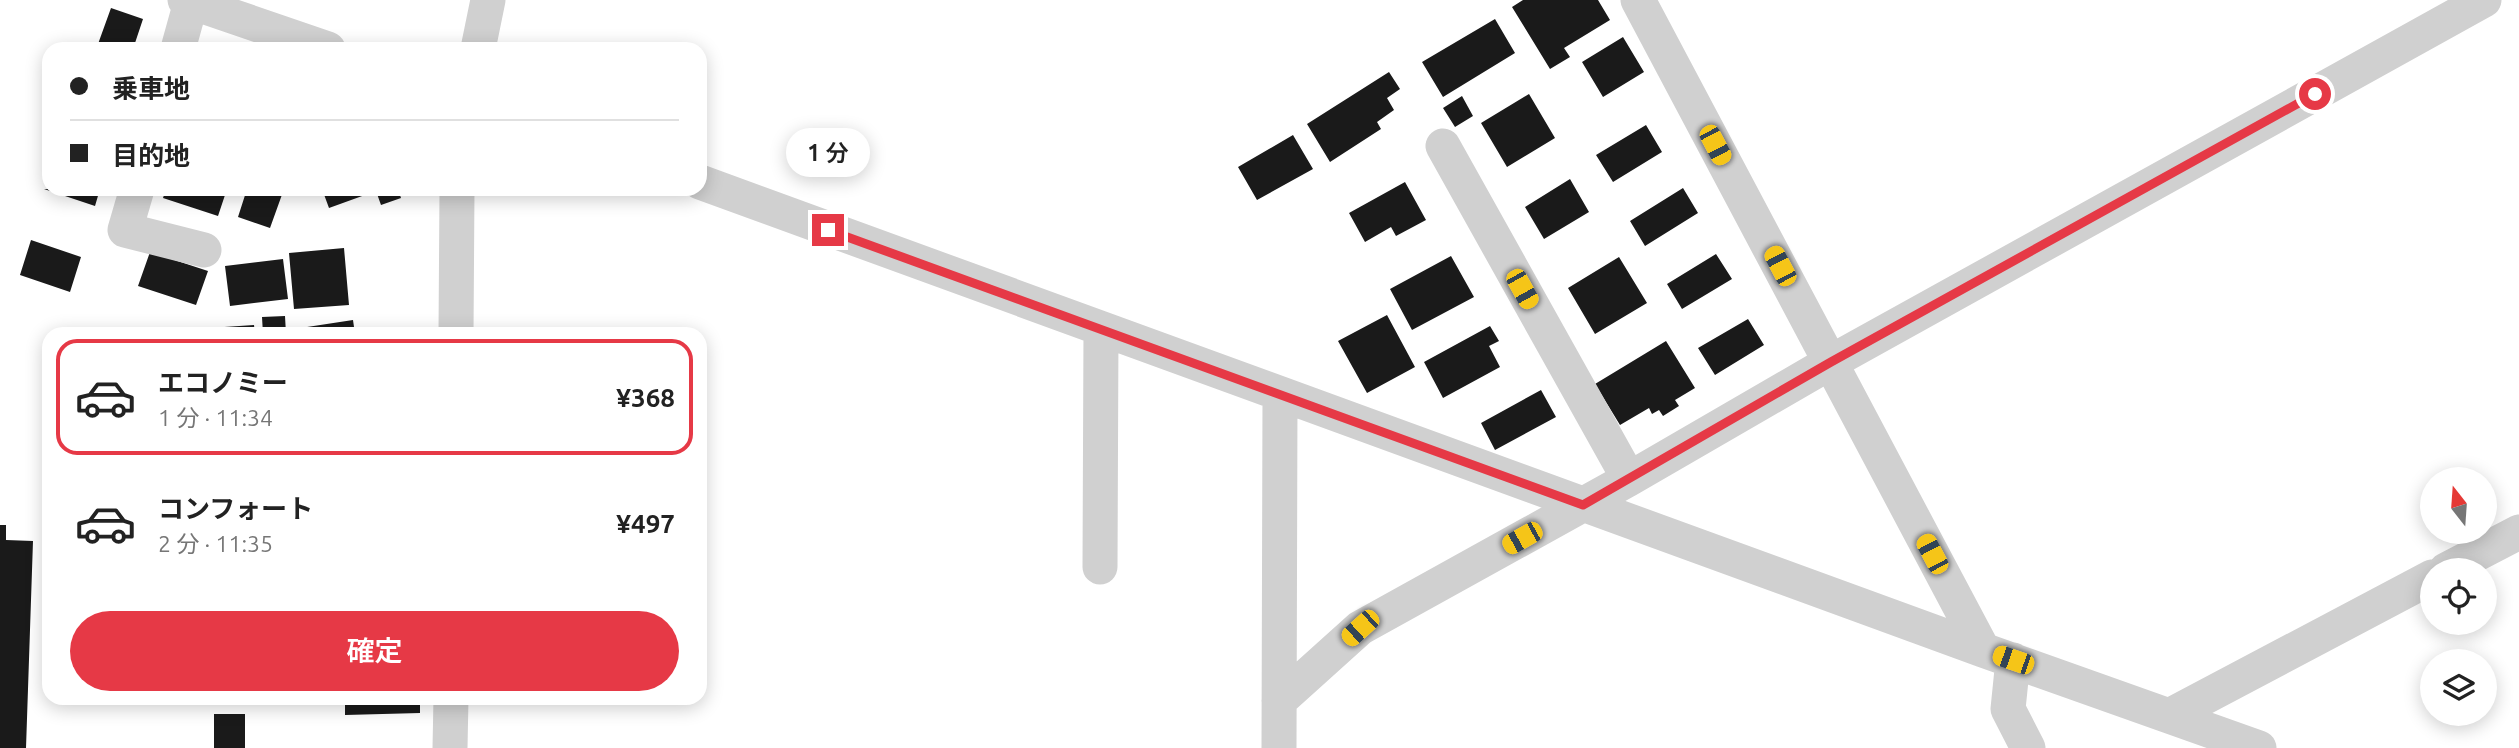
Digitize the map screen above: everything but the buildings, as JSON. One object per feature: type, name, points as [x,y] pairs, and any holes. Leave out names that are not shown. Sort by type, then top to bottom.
[{"type":"street","points":[[479,42],[488,0]]},
{"type":"street","points":[[1638,0],[1831,362],[1998,655],[2008,709],[2028,748]]},
{"type":"street","points":[[1279,701],[1360,628],[1583,505],[1831,362],[2484,0]]},
{"type":"street","points":[[179,42],[188,1],[308,42]]},
{"type":"street","points":[[1443,146],[1629,479]]},
{"type":"street","points":[[707,185],[1583,505],[2259,748]]},
{"type":"street","points":[[135,196],[125,230],[204,250]]},
{"type":"street","points":[[456,327],[457,196]]},
{"type":"street","points":[[1100,567],[1101,329]]},
{"type":"street","points":[[1279,748],[1280,394]]},
{"type":"street","points":[[2469,558],[2519,532]]},
{"type":"street","points":[[2171,715],[2420,584]]},
{"type":"street","points":[[450,748],[451,705]]},
{"type":"route","points":[[828,230],[1583,505],[1831,362],[2315,94]]}]
